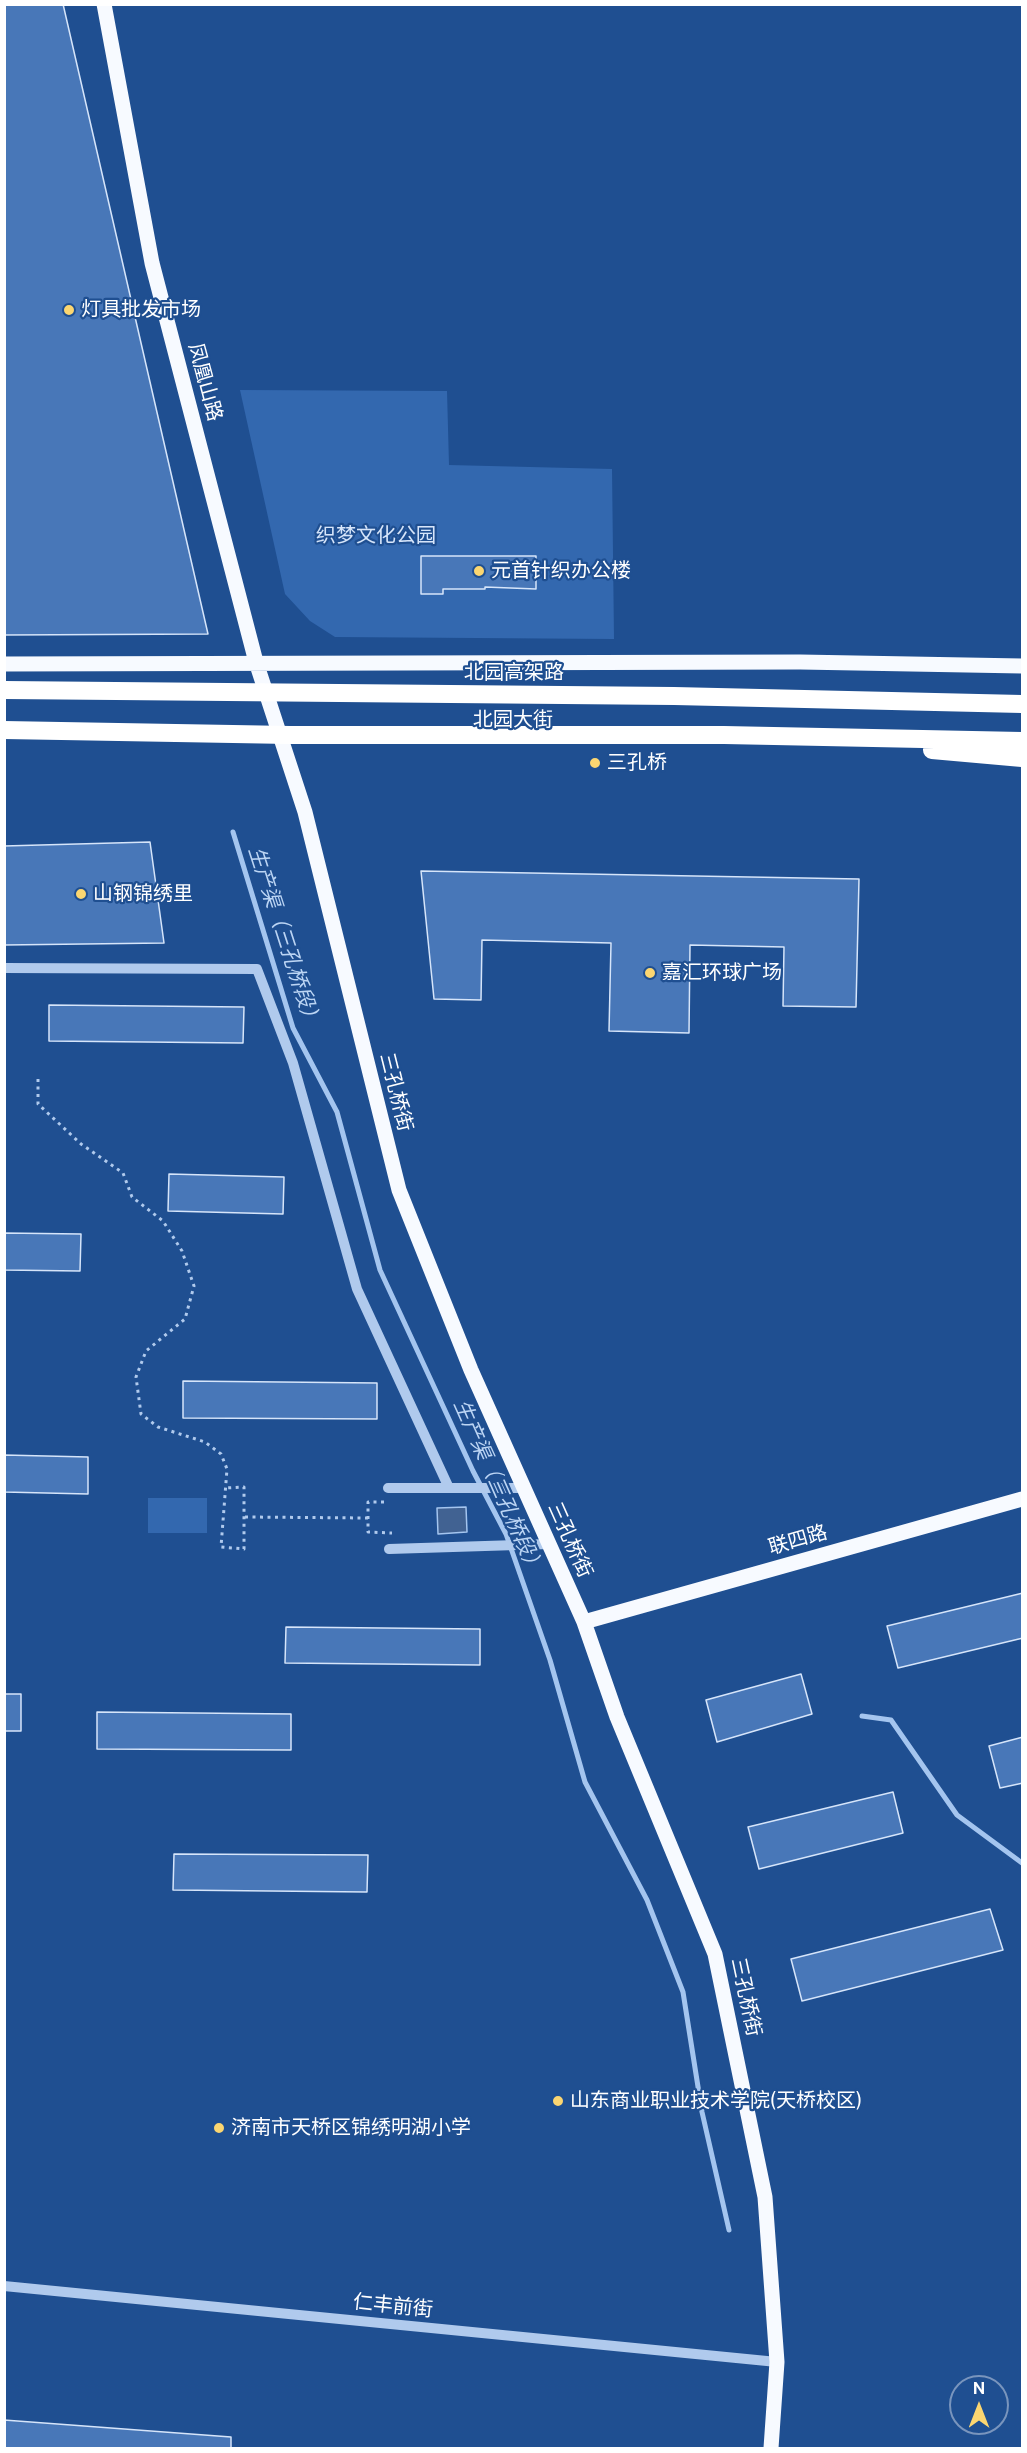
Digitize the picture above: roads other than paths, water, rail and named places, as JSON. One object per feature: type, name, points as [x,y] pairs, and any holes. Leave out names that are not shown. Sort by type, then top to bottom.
[{"type":"highway","name":"北园高架路","points":[[4,690],[674,696],[1023,704]]},
{"type":"highway","points":[[4,730],[290,735],[724,735],[1023,741]]},
{"type":"highway","points":[[724,735],[823,739],[1023,758]]},
{"type":"main road","name":"凤凰山路","points":[[104,4],[152,262],[256,662]]},
{"type":"main road","name":"三孔桥街","points":[[256,662],[305,812],[399,1190],[471,1370],[584,1622],[617,1717],[715,1954],[765,2197],[777,2362],[771,2448]]},
{"type":"main road","points":[[4,664],[800,662],[1023,666]]},
{"type":"main road","name":"北园大街","points":[[4,739],[284,742],[660,741],[1023,747]]},
{"type":"main road","name":"联四路","points":[[584,1622],[1023,1499]]},
{"type":"street","points":[[4,968],[257,969],[293,1064],[357,1289],[449,1488]]},
{"type":"street","points":[[388,1488],[524,1488]]},
{"type":"street","points":[[389,1549],[549,1544]]},
{"type":"street","name":"仁丰前街","points":[[4,2286],[777,2362]]},
{"type":"waterway","name":"生产渠（三孔桥段）","points":[[233,832],[293,1028],[337,1112],[380,1270],[473,1471],[506,1534],[550,1660],[585,1782],[647,1900],[683,1992],[702,2112],[729,2230]]},
{"type":"waterway","points":[[862,1716],[891,1720],[957,1815],[1022,1863]]},
{"type":"place","name":"灯具批发市场","points":[[69,310]]},
{"type":"place","name":"元首针织办公楼","points":[[479,571]]},
{"type":"place","name":"三孔桥","points":[[595,763]]},
{"type":"place","name":"山钢锦绣里","points":[[81,894]]},
{"type":"place","name":"嘉汇环球广场","points":[[650,973]]},
{"type":"place","name":"山东商业职业技术学院(天桥校区)","points":[[558,2101]]},
{"type":"place","name":"济南市天桥区锦绣明湖小学","points":[[219,2128]]},
{"type":"park label","name":"织梦文化公园","points":[[376,536]]}]
